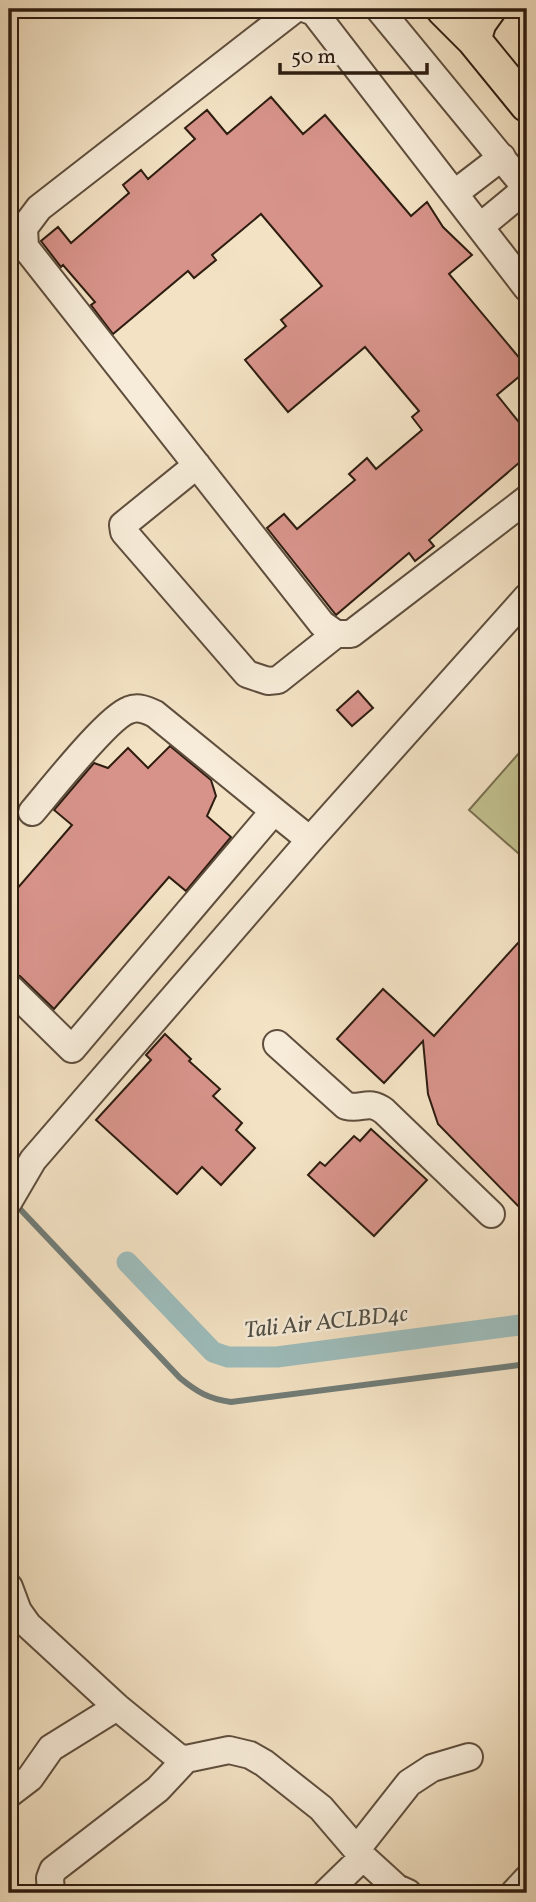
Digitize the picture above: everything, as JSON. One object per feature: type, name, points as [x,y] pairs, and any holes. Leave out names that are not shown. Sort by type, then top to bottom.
[{"type":"main road","points":[[443,9],[474,40],[527,105]]},
{"type":"main road","points":[[474,40],[479,23],[489,9]]},
{"type":"street","points":[[295,9],[39,208],[24,228],[25,247],[322,624],[336,634],[351,634],[527,499]]},
{"type":"street","points":[[306,9],[314,12],[527,288]]},
{"type":"street","points":[[379,9],[527,188],[481,226]]},
{"type":"street","points":[[456,193],[502,157]]},
{"type":"street","points":[[197,465],[123,525],[124,532],[247,674],[268,681],[278,680],[336,634]]},
{"type":"street","points":[[13,1182],[310,840],[527,597]]},
{"type":"street","points":[[32,812],[111,723],[131,709],[143,709],[155,714],[310,840]]},
{"type":"street","points":[[9,987],[72,1049],[274,811]]},
{"type":"street","points":[[276,1044],[346,1106],[353,1108],[373,1104],[384,1111],[491,1214]]},
{"type":"street","points":[[9,1592],[28,1625],[117,1707],[172,1753],[186,1759],[229,1750],[250,1755],[321,1808],[360,1853],[397,1888],[408,1893]]},
{"type":"street","points":[[9,1794],[30,1778],[51,1748],[117,1707]]},
{"type":"street","points":[[326,1893],[360,1853],[410,1783],[432,1768],[469,1757]]},
{"type":"street","points":[[51,1893],[50,1878],[53,1870],[151,1795],[186,1759]]},
{"type":"street","points":[[513,1893],[527,1879]]},
{"type":"shaded area","points":[[527,744],[527,861],[469,810]]},
{"type":"building","points":[[271,97],[303,134],[325,115],[411,216],[427,202],[443,227],[472,255],[449,274],[527,367],[527,370],[497,395],[527,432],[527,456],[429,540],[434,546],[415,561],[409,553],[336,615],[267,528],[284,514],[297,529],[355,480],[349,474],[367,458],[376,469],[422,430],[412,417],[419,411],[365,347],[288,412],[245,360],[286,326],[281,320],[322,286],[261,214],[212,255],[216,260],[194,278],[188,271],[113,334],[91,305],[95,302],[63,265],[61,267],[41,241],[58,227],[71,243],[129,193],[123,185],[141,170],[148,179],[195,139],[185,128],[207,110],[227,134]]},
{"type":"building","points":[[358,691],[373,708],[352,726],[337,710]]},
{"type":"building","points":[[170,746],[211,780],[216,796],[207,816],[231,837],[186,891],[169,877],[54,1009],[20,976],[9,972],[9,898],[72,825],[54,810],[94,763],[108,768],[128,748],[148,768]]},
{"type":"building","points":[[527,933],[527,1215],[438,1124],[428,1094],[423,1041],[384,1083],[337,1039],[383,989],[434,1036]]},
{"type":"building","points":[[165,1034],[191,1059],[189,1061],[220,1089],[213,1096],[242,1123],[236,1130],[255,1148],[221,1185],[202,1167],[177,1194],[96,1120],[151,1060],[146,1055]]},
{"type":"building","points":[[371,1129],[427,1180],[374,1236],[308,1175],[320,1162],[325,1166],[354,1136],[360,1141]]},
{"type":"waterway","points":[[19,1208],[180,1378],[198,1391],[216,1399],[231,1402],[527,1364]]},
{"type":"waterway","name":"Tali Air ACLBD4c","points":[[127,1262],[213,1352],[228,1357],[277,1357],[527,1324]]}]
